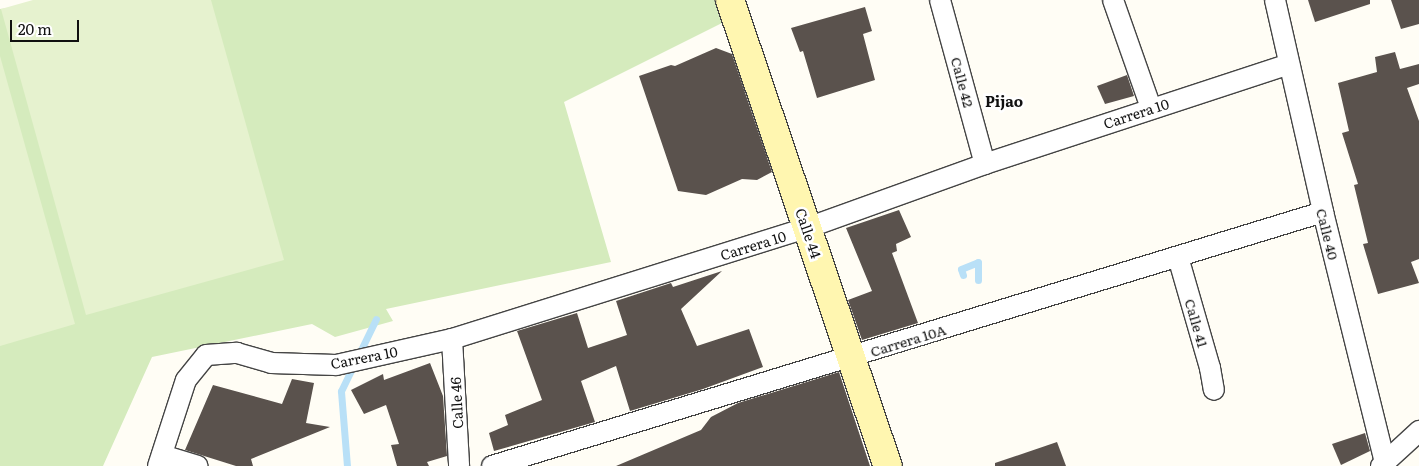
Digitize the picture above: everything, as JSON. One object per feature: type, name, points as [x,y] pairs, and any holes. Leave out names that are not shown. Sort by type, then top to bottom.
[{"type":"street","name":"Calle 44","points":[[730,0],[853,357],[888,466]]},
{"type":"street","name":"Calle 42","points":[[940,0],[985,164]]},
{"type":"street","points":[[1114,0],[1151,108]]},
{"type":"street","name":"Calle 40","points":[[1275,0],[1323,212],[1384,465]]},
{"type":"street","name":"Carrera 10","points":[[160,461],[186,380],[206,355],[237,353],[271,363],[336,366],[452,339],[807,228],[985,164],[1289,64]]},
{"type":"street","name":"Carrera 10A","points":[[492,466],[1323,212]]},
{"type":"street","name":"Calle 41","points":[[1178,257],[1210,368],[1214,390]]},
{"type":"street","name":"Calle 46","points":[[452,339],[459,466]]},
{"type":"street","points":[[1384,465],[1419,431]]},
{"type":"street","points":[[160,461],[196,466]]},
{"type":"green space","points":[[33,0],[211,0],[284,260],[86,315],[1,9]]},
{"type":"green space","points":[[69,0],[716,0],[726,21],[564,102],[611,262],[386,309],[393,321],[335,337],[312,324],[152,357],[103,466],[0,466],[0,9]]},
{"type":"green space","points":[[0,56],[75,324],[0,346]]},
{"type":"building","points":[[1308,0],[1370,0],[1370,4],[1315,22]]},
{"type":"building","points":[[1391,0],[1419,0],[1419,24],[1401,29]]},
{"type":"building","points":[[865,7],[872,31],[863,34],[875,80],[817,98],[803,51],[800,52],[791,28]]},
{"type":"building","points":[[716,48],[732,54],[772,172],[757,180],[742,179],[706,195],[678,191],[639,76],[671,65],[675,66]]},
{"type":"building","points":[[1395,52],[1400,69],[1419,64],[1419,84],[1407,88],[1419,121],[1419,259],[1411,262],[1419,283],[1378,294],[1363,244],[1368,243],[1354,185],[1358,184],[1342,133],[1349,131],[1338,83],[1377,72],[1375,57]]},
{"type":"building","points":[[1127,75],[1134,96],[1105,104],[1097,86]]},
{"type":"building","points":[[899,210],[911,237],[896,244],[897,251],[892,253],[918,323],[862,340],[848,300],[872,291],[846,228]]},
{"type":"building","points":[[722,271],[681,309],[697,346],[749,329],[763,367],[703,389],[630,411],[616,366],[581,381],[595,422],[494,451],[489,433],[508,425],[505,415],[542,400],[517,331],[577,313],[588,348],[627,335],[616,301],[671,283],[673,287]]},
{"type":"building","points":[[430,363],[443,396],[447,456],[427,462],[429,466],[397,466],[391,445],[399,444],[386,405],[364,414],[351,390],[383,374],[384,380]]},
{"type":"building","points":[[839,372],[870,466],[616,466],[701,430],[711,417],[738,403]]},
{"type":"building","points":[[292,379],[314,383],[306,423],[330,427],[251,459],[253,466],[236,466],[185,450],[213,385],[282,404]]},
{"type":"building","points":[[1365,433],[1370,451],[1341,465],[1332,444]]},
{"type":"building","points":[[1057,442],[1066,466],[995,466],[995,463]]},
{"type":"waterway","points":[[963,275],[961,269],[978,262],[978,280]]},
{"type":"waterway","points":[[347,466],[341,391],[376,319]]},
{"type":"district","name":"Pijao","points":[[1004,101]]}]
